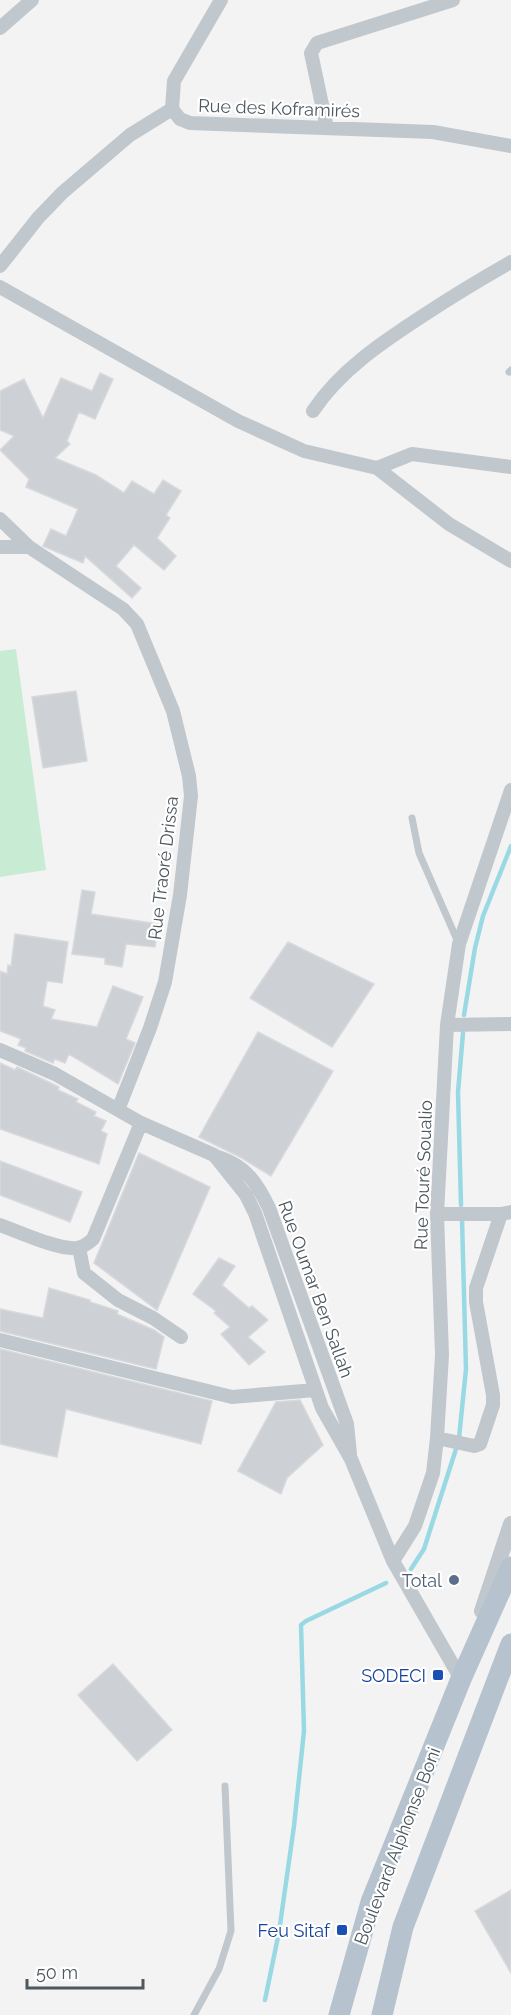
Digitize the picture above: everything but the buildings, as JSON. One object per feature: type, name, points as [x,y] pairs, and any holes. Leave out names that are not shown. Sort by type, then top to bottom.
[{"type":"main road","name":"Boulevard Alphonse Boni","points":[[339,2015],[371,1902],[461,1679],[511,1566]]},
{"type":"main road","name":"Boulevard Alphonse Boni","points":[[382,2015],[403,1927],[511,1644]]},
{"type":"street","points":[[0,28],[32,0]]},
{"type":"street","name":"Rue des Koframirés","points":[[221,0],[174,81],[172,109],[180,119],[190,123],[433,132],[511,146]]},
{"type":"street","points":[[327,128],[311,53],[313,46],[325,40],[453,0]]},
{"type":"street","points":[[0,266],[38,218],[62,193],[130,135],[172,109]]},
{"type":"street","points":[[313,411],[324,394],[380,344],[477,281],[511,262]]},
{"type":"street","points":[[0,286],[238,421],[304,451],[377,468],[449,524],[511,561]]},
{"type":"street","points":[[377,468],[412,454],[511,468]]},
{"type":"street","name":"Rue Traoré Drissa","points":[[0,519],[29,547],[123,609],[137,624],[173,711],[189,776],[191,796],[180,895],[165,982],[118,1110]]},
{"type":"street","points":[[0,547],[29,547]]},
{"type":"street","name":"Rue Touré Soualio","points":[[393,1562],[415,1526],[433,1473],[442,1355],[437,1214],[447,1025],[459,944],[511,790]]},
{"type":"street","points":[[447,1025],[511,1024]]},
{"type":"street","name":"Rue Oumar Ben Sallah","points":[[0,1050],[55,1074],[141,1123],[228,1160],[248,1173],[269,1208],[347,1424],[351,1459]]},
{"type":"street","points":[[0,1225],[64,1248],[79,1248],[87,1244],[93,1239],[141,1123]]},
{"type":"street","name":"Rue Oumar Ben Sallah","points":[[214,1155],[240,1186],[255,1213],[322,1408],[351,1459],[393,1562],[461,1679]]},
{"type":"street","points":[[436,1438],[474,1446],[480,1444],[493,1405],[476,1302],[477,1288],[506,1213],[437,1214]]},
{"type":"street","points":[[79,1248],[84,1273],[118,1300],[153,1318],[181,1337]]},
{"type":"street","points":[[0,1340],[232,1398],[315,1390]]},
{"type":"street","name":"Boulevard Alphonse Boni","points":[[461,1679],[511,1524]]},
{"type":"street","name":"Boulevard Alphonse Boni","points":[[491,1696],[511,1664]]},
{"type":"lane","points":[[412,818],[419,853],[459,944]]},
{"type":"lane","points":[[194,2015],[219,1969],[231,1931],[225,1786]]},
{"type":"green space","points":[[16,649],[46,870],[0,877],[0,651]]},
{"type":"waterway","points":[[464,1015],[475,948],[483,916],[511,846]]},
{"type":"waterway","points":[[461,1205],[458,1092],[463,1033]]},
{"type":"waterway","points":[[459,1438],[466,1369],[462,1219]]},
{"type":"waterway","points":[[411,1569],[424,1549],[456,1449]]},
{"type":"waterway","points":[[265,2000],[279,1932],[294,1826],[304,1731],[301,1625],[386,1583]]},
{"type":"place","name":"Total","points":[[454,1580]]},
{"type":"place","name":"SODECI","points":[[438,1675]]},
{"type":"place","name":"Feu Sitaf","points":[[342,1930]]}]
